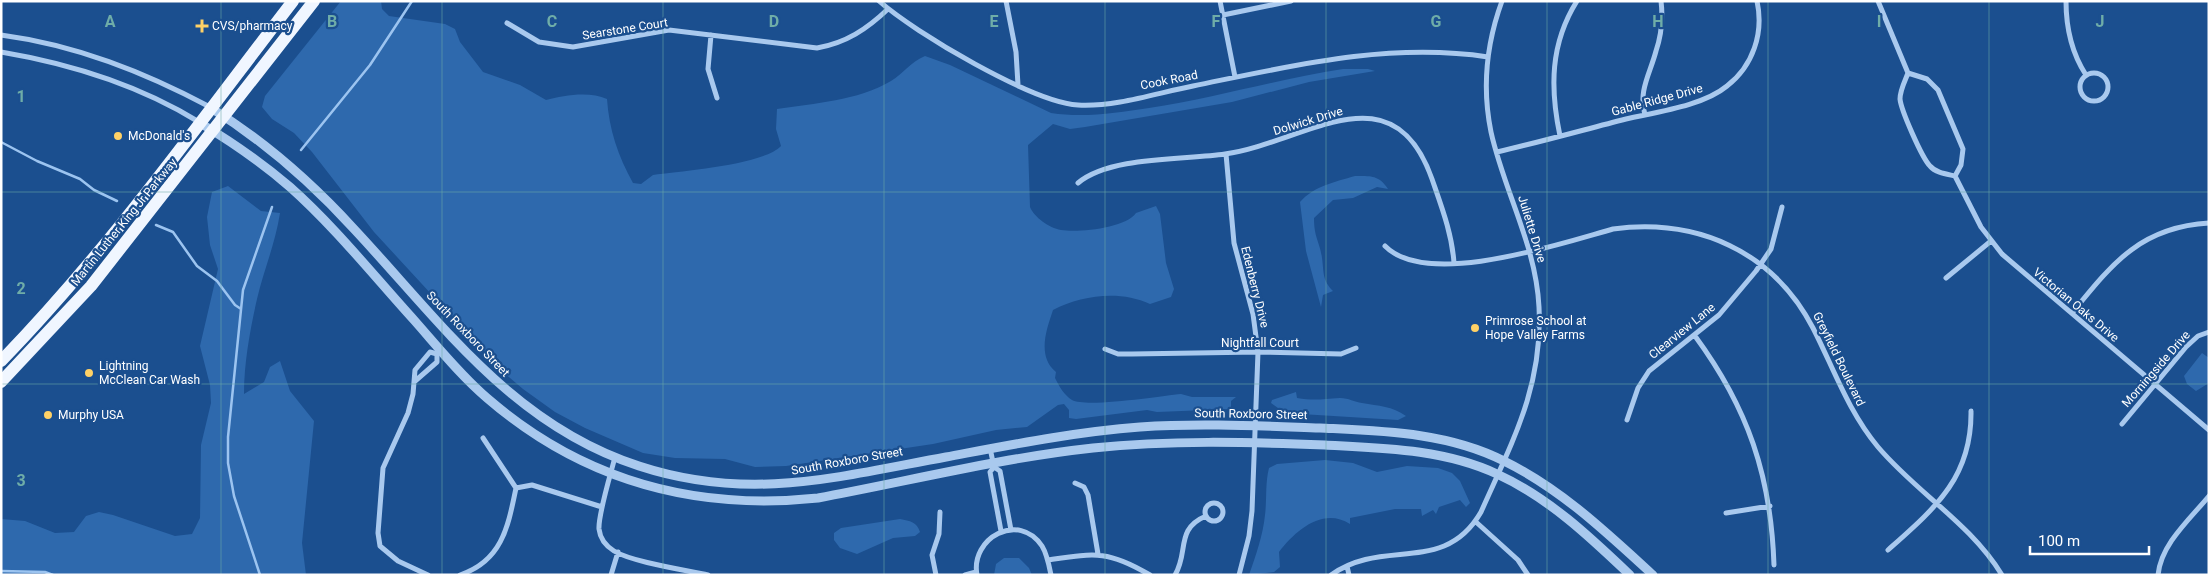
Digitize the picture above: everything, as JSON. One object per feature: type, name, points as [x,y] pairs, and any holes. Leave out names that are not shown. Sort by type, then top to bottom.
[{"type":"main road","name":"Martin Luther King Jr Parkway","points":[[1,360],[94,258],[293,1]]},
{"type":"main road","name":"Martin Luther King Jr Parkway","points":[[1,382],[91,286],[314,1]]},
{"type":"street","name":"Cook Road","points":[[879,1],[888,9],[971,60],[1018,85],[1053,101],[1080,105],[1120,100],[1329,59],[1368,54],[1443,52],[1488,57]]},
{"type":"street","points":[[1006,1],[1016,52],[1018,85]]},
{"type":"street","points":[[1220,1],[1235,77]]},
{"type":"street","points":[[1223,14],[1291,1]]},
{"type":"street","name":"Juliette Drive","points":[[1331,575],[1347,566],[1370,558],[1435,552],[1458,541],[1476,522],[1505,461],[1526,410],[1539,345],[1537,283],[1529,251],[1497,152],[1488,110],[1488,57],[1502,1]]},
{"type":"street","points":[[1560,136],[1554,104],[1553,71],[1560,37],[1577,1]]},
{"type":"street","points":[[1645,115],[1642,94],[1657,50],[1661,1]]},
{"type":"street","name":"Gable Ridge Drive","points":[[1497,152],[1704,99],[1721,91],[1736,79],[1751,58],[1759,21],[1757,1]]},
{"type":"street","points":[[1878,1],[1908,73],[1901,89],[1900,100],[1923,157],[1938,172],[1955,176],[1961,165],[1963,149],[1938,90],[1927,78],[1908,73]]},
{"type":"street","points":[[2066,1],[2069,35],[2078,61],[2086,75]]},
{"type":"street","name":"Searstone Court","points":[[507,24],[539,42],[573,47],[669,30],[817,48],[834,45],[859,34],[888,9]]},
{"type":"street","name":"South Roxboro Street","points":[[1,35],[53,44],[114,62],[142,73],[225,116],[305,179],[355,229],[461,348],[500,386],[536,415],[561,431],[615,457],[639,466],[685,478],[758,486],[823,480],[990,448],[1066,435],[1126,428],[1185,425],[1255,426],[1395,432],[1421,435],[1467,446],[1505,461],[1584,511],[1653,575]]},
{"type":"street","points":[[711,35],[708,69],[717,98]]},
{"type":"street","points":[[1,52],[70,66],[110,79],[149,95],[213,131],[259,162],[305,201],[438,352],[485,397],[542,439],[611,474],[659,490],[726,501],[764,502],[818,498],[1082,450],[1128,445],[1254,442],[1356,446],[1428,453],[1454,459],[1498,474],[1557,509],[1630,575]]},
{"type":"street","points":[[2096,72],[2107,81],[2109,89],[2101,100],[2089,101],[2084,97],[2080,85],[2081,80],[2086,75],[2096,72]]},
{"type":"street","name":"Dolwick Drive","points":[[1078,183],[1100,171],[1157,159],[1226,154],[1263,146],[1346,119],[1368,118],[1387,122],[1407,134],[1423,156],[1450,230],[1454,264]]},
{"type":"street","name":"Edenberry Drive","points":[[1226,154],[1234,243],[1253,314],[1258,352],[1249,536],[1239,575]]},
{"type":"street","name":"Victorian Oaks Drive","points":[[1955,176],[1969,207],[1991,241],[2019,270],[2209,430]]},
{"type":"street","name":"Clearview Lane","points":[[1627,420],[1638,388],[1649,371],[1695,336],[1719,314],[1771,249],[1782,207]]},
{"type":"street","points":[[2072,314],[2122,255],[2173,228],[2209,223]]},
{"type":"street","name":"Greyfield Boulevard","points":[[1385,246],[1395,254],[1415,260],[1454,264],[1494,259],[1613,229],[1652,226],[1690,230],[1711,236],[1736,249],[1760,264],[1778,280],[1802,308],[1814,329],[1840,389],[1877,446],[1937,505],[1973,536],[2002,575]]},
{"type":"street","points":[[1946,278],[1991,241]]},
{"type":"street","name":"Morningside Drive","points":[[2122,424],[2198,336],[2209,332]]},
{"type":"street","points":[[1695,336],[1724,378],[1745,418],[1760,460],[1770,506],[1774,565]]},
{"type":"street","name":"Nightfall Court","points":[[1105,349],[1118,354],[1258,352],[1341,354],[1356,348]]},
{"type":"street","points":[[428,575],[398,561],[380,546],[378,533],[383,468],[402,431],[413,394],[415,370],[419,362],[430,352],[438,352]]},
{"type":"street","points":[[414,382],[437,362],[438,352]]},
{"type":"street","points":[[1888,550],[1937,505],[1958,475],[1966,456],[1971,429],[1971,411]]},
{"type":"street","points":[[460,575],[477,569],[502,544],[516,488],[483,438]]},
{"type":"street","points":[[990,448],[994,466],[1000,471],[1010,530]]},
{"type":"street","points":[[615,457],[602,507],[599,528],[601,539],[618,552],[708,575]]},
{"type":"street","points":[[994,466],[990,472],[1001,532]]},
{"type":"street","points":[[1075,483],[1084,487],[1088,495],[1098,554]]},
{"type":"street","points":[[516,488],[532,485],[602,507]]},
{"type":"street","points":[[2158,575],[2159,566],[2169,544],[2209,496]]},
{"type":"street","points":[[1726,514],[1770,506]]},
{"type":"street","points":[[936,575],[932,555],[939,534],[940,512]]},
{"type":"street","points":[[1175,575],[1181,561],[1186,533],[1196,522],[1206,516]]},
{"type":"street","points":[[1476,522],[1518,560],[1528,575]]},
{"type":"street","points":[[965,575],[977,573],[976,564],[980,549],[991,537],[1010,530],[1032,536],[1041,545],[1048,560],[1051,575]]},
{"type":"street","points":[[611,575],[618,552]]},
{"type":"street","points":[[1048,560],[1098,554],[1125,561],[1150,575]]},
{"type":"street","points":[[1347,566],[1349,575]]},
{"type":"street","points":[[676,568],[676,575]]},
{"type":"shaded area","points":[[341,1],[381,1],[382,9],[389,16],[445,24],[455,29],[460,42],[483,72],[520,85],[546,100],[585,94],[607,99],[612,132],[623,163],[633,183],[641,184],[653,175],[721,166],[772,153],[781,146],[776,129],[777,109],[836,100],[878,88],[900,75],[925,56],[950,65],[1051,113],[1075,115],[1112,113],[1173,104],[1343,69],[1368,69],[1375,71],[1309,82],[1232,102],[1085,127],[1070,129],[1053,124],[1028,145],[1030,207],[1038,218],[1052,227],[1069,231],[1112,226],[1131,218],[1136,213],[1156,206],[1160,214],[1166,263],[1174,289],[1171,297],[1150,304],[1126,297],[1101,296],[1076,301],[1053,310],[1046,335],[1045,351],[1050,366],[1056,372],[1055,378],[1064,393],[1072,400],[1092,403],[1181,394],[1192,397],[1236,397],[1231,401],[1231,409],[1157,412],[1147,410],[1076,419],[1069,418],[1069,410],[1064,404],[1058,405],[1027,427],[996,430],[933,444],[786,466],[755,467],[725,459],[675,458],[643,453],[585,428],[555,412],[523,389],[503,372],[374,232],[312,152],[294,133],[272,119],[262,107],[265,96]]},
{"type":"shaded area","points":[[1355,176],[1374,177],[1385,184],[1388,189],[1377,187],[1353,198],[1333,200],[1314,218],[1324,276],[1333,291],[1323,295],[1321,307],[1306,251],[1300,202],[1318,188]]},
{"type":"shaded area","points":[[228,186],[261,211],[280,213],[252,323],[246,358],[244,394],[264,382],[270,367],[280,361],[290,391],[314,421],[302,543],[306,575],[1,575],[1,519],[25,521],[55,533],[74,532],[86,516],[99,512],[175,536],[192,534],[200,518],[201,445],[211,403],[210,385],[200,346],[218,269],[210,245],[207,217],[212,192]]},
{"type":"shaded area","points":[[2202,353],[2209,358],[2209,383],[2196,391],[2187,384],[2184,376]]},
{"type":"shaded area","points":[[1296,392],[1297,398],[1314,400],[1340,398],[1390,408],[1406,416],[1398,420],[1285,413],[1271,403],[1272,400]]},
{"type":"shaded area","points":[[1325,460],[1353,463],[1377,472],[1407,466],[1438,468],[1452,473],[1460,481],[1470,503],[1466,507],[1460,500],[1439,507],[1436,514],[1433,510],[1422,516],[1421,509],[1395,509],[1350,518],[1350,524],[1340,519],[1320,520],[1311,523],[1293,536],[1279,552],[1280,567],[1274,572],[1249,575],[1263,530],[1269,468],[1277,464]]},
{"type":"shaded area","points":[[900,519],[915,524],[920,532],[915,536],[893,538],[857,554],[840,548],[834,540],[834,533],[841,528]]},
{"type":"shaded area","points":[[1004,558],[1019,558],[1029,568],[1032,575],[994,575],[996,564]]},
{"type":"waterway","points":[[301,150],[370,65],[412,1]]},
{"type":"waterway","points":[[1,142],[37,161],[80,179],[94,190],[117,201]]},
{"type":"waterway","points":[[260,575],[234,496],[228,463],[228,437],[243,290],[272,207]]},
{"type":"waterway","points":[[156,225],[173,232],[197,266],[217,281],[235,305],[241,309]]},
{"type":"waterway","points":[[1,571],[45,572],[53,575]]},
{"type":"place","name":"CVS/pharmacy","points":[[202,26]]},
{"type":"place","name":"McDonald's","points":[[118,136]]},
{"type":"place","name":"Primrose School at Hope Valley Farms","points":[[1475,328]]},
{"type":"place","name":"Lightning McClean Car Wash","points":[[89,373]]},
{"type":"place","name":"Murphy USA","points":[[48,415]]}]
